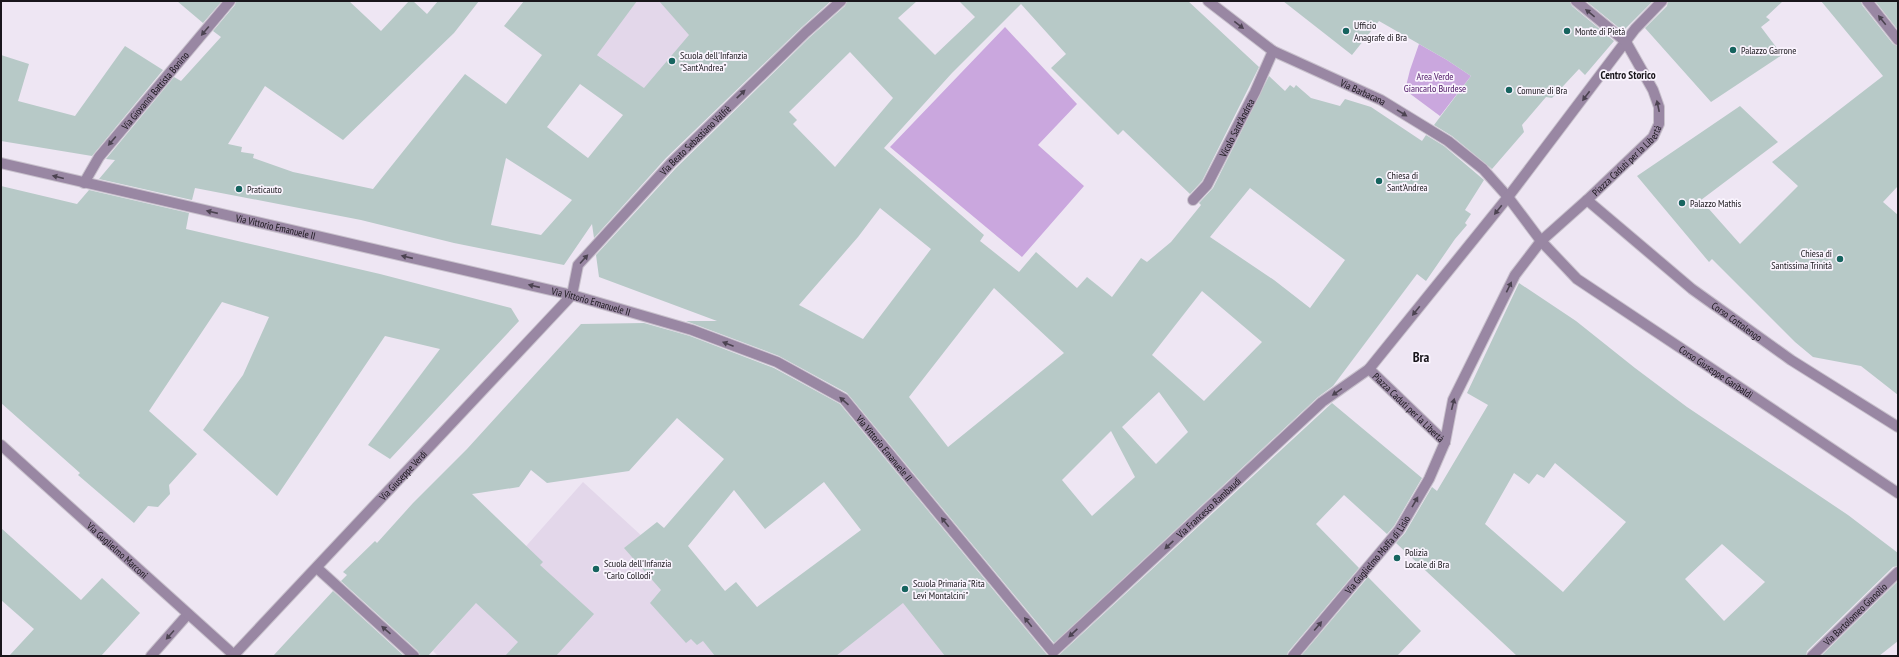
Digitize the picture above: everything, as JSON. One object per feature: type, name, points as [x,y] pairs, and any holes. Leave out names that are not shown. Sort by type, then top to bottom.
[{"type":"street","name":"Via Giovanni Battista Bonino","points":[[84,183],[99,157],[230,1]]},
{"type":"street","name":"Via Beato Sebastiano Valfrè","points":[[572,295],[578,265],[671,162],[800,38],[841,1]]},
{"type":"street","name":"Via Barbacana","points":[[1208,1],[1273,51],[1381,100],[1448,141],[1483,169],[1508,197]]},
{"type":"street","points":[[1576,1],[1626,42],[1662,1]]},
{"type":"street","points":[[1867,1],[1898,40]]},
{"type":"street","name":"Piazza Caduti per la Libertà","points":[[1626,42],[1653,90],[1659,107],[1659,124],[1653,137],[1587,200],[1541,241],[1514,275],[1453,400],[1445,442],[1369,369],[1508,197],[1626,42]]},
{"type":"street","name":"Vicolo Sant'Andrea","points":[[1194,200],[1207,185],[1255,92],[1273,51]]},
{"type":"street","name":"Via Vittorio Emanuele II","points":[[1,163],[572,295],[692,330],[777,362],[844,399],[1054,654]]},
{"type":"street","points":[[1508,197],[1541,241]]},
{"type":"street","name":"Corso Cottolengo","points":[[1587,200],[1692,289],[1792,360],[1898,427]]},
{"type":"street","name":"Corso Giuseppe Garibaldi","points":[[1541,241],[1577,279],[1898,493]]},
{"type":"street","name":"Via Giuseppe Verdi","points":[[234,656],[572,295]]},
{"type":"street","name":"Via Francesco Rambaudi","points":[[1054,654],[1322,402],[1369,369]]},
{"type":"street","name":"Via Guglielmo Moffa di Lisio","points":[[1293,656],[1399,530],[1429,479],[1445,442]]},
{"type":"street","name":"Via Guglielmo Marconi","points":[[1,445],[234,656]]},
{"type":"street","points":[[317,568],[414,656]]},
{"type":"street","name":"Via Bartolomeo Gianolio","points":[[1812,656],[1898,572]]},
{"type":"street","points":[[151,656],[188,614]]},
{"type":"shaded area","name":"Scuola dell'Infanzia \"Sant'Andrea\"","points":[[521,1],[690,1],[694,124],[589,49]]},
{"type":"shaded area","points":[[583,482],[644,538],[752,649],[922,517],[1033,656],[438,656],[433,651]]},
{"type":"green space","points":[[1005,27],[1077,104],[1038,145],[1084,186],[1022,257],[890,147]]},
{"type":"green space","name":"Area Verde Giancarlo Burdese","points":[[1419,44],[1471,76],[1440,116],[1405,90]]},
{"type":"building","points":[[177,1],[222,1],[203,23]]},
{"type":"building","points":[[236,1],[349,1],[381,31],[409,1],[413,1],[427,14],[438,1],[479,1],[454,33],[343,140],[265,86],[228,144],[242,147],[241,152],[254,154],[253,158],[293,172],[373,189],[465,74],[506,104],[542,55],[504,26],[524,1],[637,1],[597,55],[644,88],[689,35],[659,1],[831,1],[666,158],[594,238],[592,224],[564,265],[454,243],[361,220],[195,188],[192,200],[99,179],[115,160],[106,159],[174,77],[181,81],[221,37],[213,31],[235,5]],"holes":[[[580,84],[623,115],[588,158],[547,127]],[[506,158],[572,200],[541,235],[491,225]]]},
{"type":"building","points":[[847,1],[917,1],[898,18],[935,55],[975,17],[959,1],[1188,1],[1259,67],[1202,181],[1190,194],[1123,130],[1118,135],[1051,68],[1066,54],[1021,4],[952,73],[884,148],[984,235],[980,241],[1019,272],[1036,252],[1077,288],[1087,277],[1112,297],[1141,258],[1147,262],[1171,242],[1201,205],[1199,203],[1213,188],[1269,76],[1285,91],[1290,85],[1294,88],[1296,85],[1311,98],[1340,106],[1345,99],[1371,107],[1422,141],[1426,135],[1444,146],[1484,180],[1465,210],[1471,214],[1465,223],[1467,225],[1455,239],[1426,281],[1417,274],[1333,386],[1318,397],[1054,643],[847,393],[779,356],[686,321],[717,321],[599,277],[596,255],[676,168],[810,37],[845,6]],"holes":[[[850,52],[893,98],[835,167],[793,124],[797,120],[789,112]],[[1250,188],[1345,260],[1310,308],[1274,280],[1210,237]],[[880,208],[931,249],[863,339],[799,305],[858,237]],[[994,288],[1064,353],[948,447],[909,397]],[[1202,291],[1262,342],[1204,401],[1152,355]],[[1159,392],[1188,432],[1156,464],[1122,427]],[[1111,431],[1135,477],[1092,516],[1062,480]]]},
{"type":"building","points":[[1283,1],[1570,1],[1572,6],[1614,41],[1585,75],[1579,69],[1552,98],[1546,97],[1522,125],[1524,132],[1492,169],[1452,136],[1434,125],[1471,76],[1447,60],[1379,21],[1352,55]]},
{"type":"building","points":[[1586,1],[1653,1],[1623,31]]},
{"type":"building","name":"Palazzo Garrone","points":[[1668,1],[1783,1],[1766,17],[1770,20],[1761,27],[1782,55],[1711,102],[1645,28],[1667,6]]},
{"type":"building","points":[[1821,1],[1861,1],[1862,5],[1893,44],[1898,46],[1898,186],[1883,202],[1898,215],[1898,395],[1861,366],[1813,357],[1795,342],[1712,259],[1709,262],[1637,176],[1740,106],[1778,142],[1701,200],[1740,244],[1798,186],[1772,162],[1883,76]]},
{"type":"building","points":[[1875,1],[1898,1],[1898,30]]},
{"type":"building","points":[[125,46],[163,70],[92,156],[1,141],[1,55],[29,64],[18,101],[75,116]]},
{"type":"building","points":[[1,186],[77,204],[89,190],[189,213],[186,229],[380,274],[511,308],[519,321],[390,459],[368,445],[440,349],[385,336],[277,496],[203,430],[243,375],[269,317],[222,302],[149,411],[197,454],[169,485],[170,494],[158,507],[148,506],[134,523],[78,475],[80,473],[1,403]]},
{"type":"building","points":[[1519,283],[1576,321],[1687,407],[1848,515],[1898,553],[1898,566],[1893,567],[1807,651],[1806,656],[1517,656],[1396,543],[1405,533],[1432,487],[1437,491],[1488,405],[1467,393]],"holes":[[[1555,463],[1626,522],[1563,592],[1485,524],[1514,473],[1529,484],[1537,474],[1544,478]],[[1722,544],[1765,582],[1724,621],[1685,579]]]},
{"type":"building","points":[[644,323],[690,336],[774,368],[840,404],[1048,656],[945,656],[903,603],[836,656],[715,656],[703,641],[697,645],[691,639],[686,643],[650,603],[661,590],[624,548],[657,522],[664,528],[724,459],[677,418],[629,471],[547,483],[531,470],[519,487],[472,494],[543,562],[540,565],[594,614],[556,656],[505,656],[518,642],[476,603],[428,656],[420,656],[418,651],[341,581],[347,575],[343,572],[375,541],[377,543],[413,503],[467,449],[581,324]],"holes":[[[824,482],[861,530],[757,607],[736,582],[725,591],[688,546],[734,490],[765,529]]]},
{"type":"building","points":[[1332,403],[1422,478],[1394,526],[1387,534],[1344,495],[1316,524],[1359,568],[1288,652],[1287,656],[1058,656]]},
{"type":"building","points":[[1,528],[81,600],[102,578],[140,613],[101,656],[9,656],[34,629],[1,600]]},
{"type":"building","points":[[1368,577],[1421,631],[1397,656],[1301,656]]},
{"type":"building","points":[[1898,581],[1898,641],[1879,656],[1821,656]]},
{"type":"building","points":[[333,591],[404,656],[273,656]]},
{"type":"place","name":"Ufficio Anagrafe di Bra","points":[[1346,31]]},
{"type":"place","name":"Monte di Pietà","points":[[1567,31]]},
{"type":"place","name":"Palazzo Garrone","points":[[1733,50]]},
{"type":"place","name":"Scuola dell'Infanzia \"Sant'Andrea\"","points":[[672,61]]},
{"type":"place","name":"Comune di Bra","points":[[1509,90]]},
{"type":"place","name":"Chiesa di Sant'Andrea","points":[[1379,181]]},
{"type":"place","name":"Praticauto","points":[[239,189]]},
{"type":"place","name":"Palazzo Mathis","points":[[1682,203]]},
{"type":"place","name":"Chiesa di Santissima Trinità","points":[[1840,259]]},
{"type":"place","name":"Polizia Locale di Bra","points":[[1397,558]]},
{"type":"place","name":"Scuola dell'Infanzia \"Carlo Collodi\"","points":[[596,569]]},
{"type":"place","name":"Scuola Primaria \"Rita Levi Montalcini\"","points":[[905,589]]},
{"type":"district","name":"Centro Storico","points":[[1628,75]]},
{"type":"district","name":"Bra","points":[[1421,357]]}]
